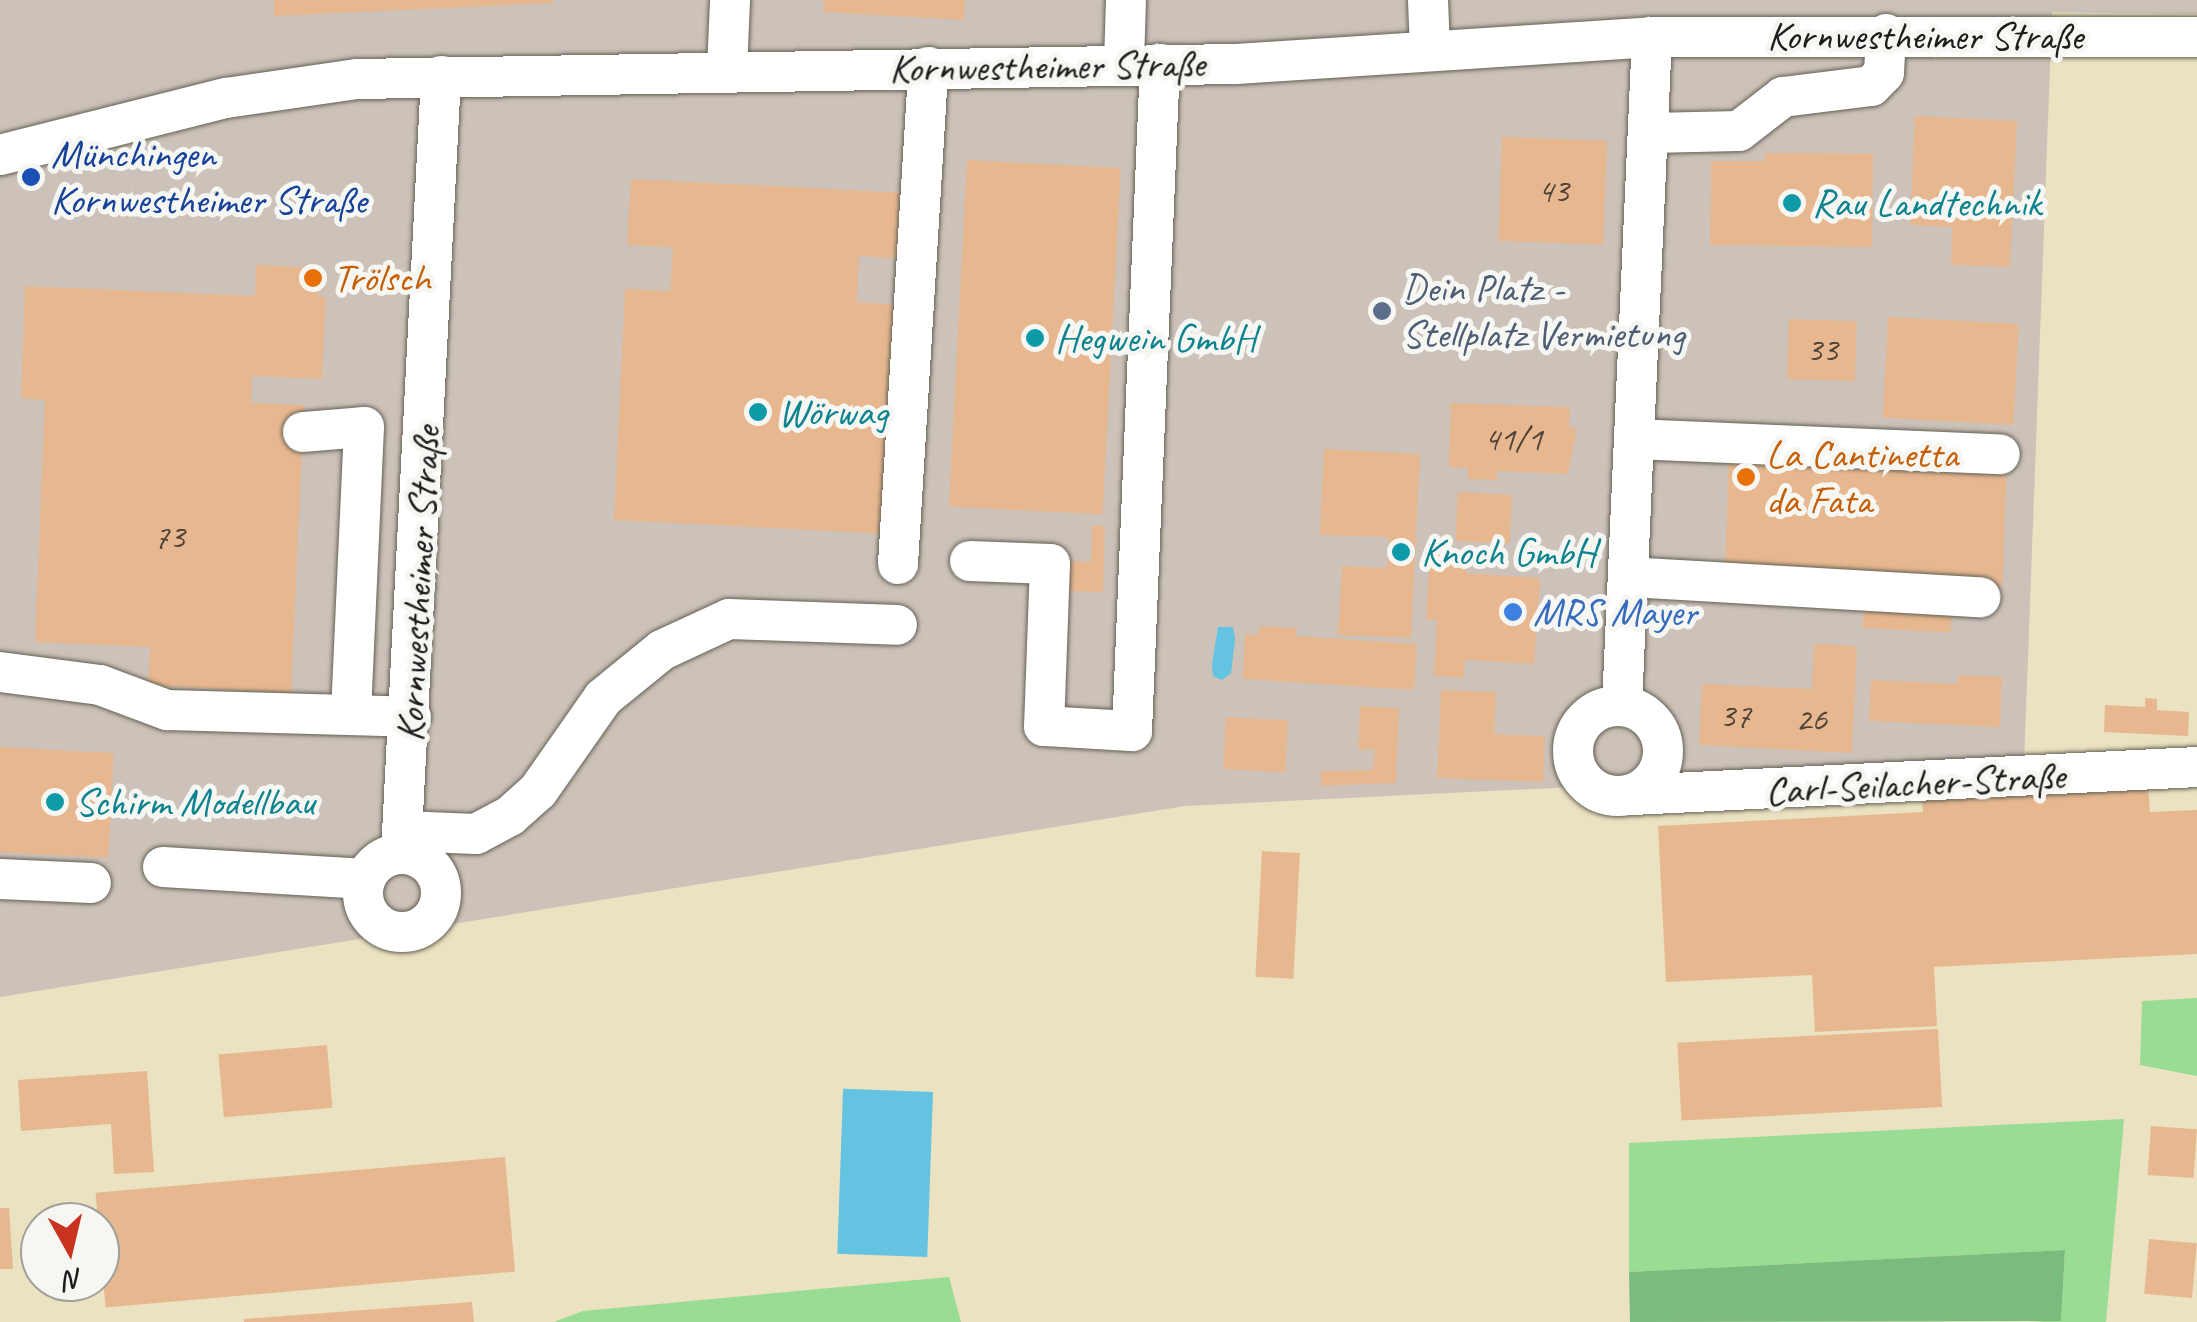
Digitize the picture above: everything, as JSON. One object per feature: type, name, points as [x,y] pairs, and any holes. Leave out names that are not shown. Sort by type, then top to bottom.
[{"type":"street","points":[[727,70],[730,0]]},
{"type":"street","points":[[970,561],[1050,564],[1044,726],[1132,731],[1142,64],[1126,0]]},
{"type":"street","points":[[1428,0],[1430,48]]},
{"type":"street","points":[[1650,133],[1739,131],[1783,97],[1872,86],[1884,73],[1886,34]]},
{"type":"street","name":"Kornwestheimer Straße","points":[[0,155],[272,90],[442,76],[1142,64],[1652,38],[1886,34],[2197,36]]},
{"type":"street","points":[[1622,705],[1652,38]]},
{"type":"street","points":[[898,564],[928,66]]},
{"type":"street","name":"Kornwestheimer Straße","points":[[402,842],[442,76]]},
{"type":"street","points":[[303,432],[364,427],[351,715]]},
{"type":"street","points":[[1635,438],[2000,454]]},
{"type":"street","points":[[1628,577],[1980,597]]},
{"type":"street","points":[[402,842],[433,867],[441,883],[434,917],[420,928],[389,930],[374,920],[364,905],[366,878],[384,858],[402,842],[476,834],[510,816],[538,791],[604,698],[662,650],[729,618],[897,625]]},
{"type":"street","points":[[0,672],[100,686],[167,710],[411,717]]},
{"type":"street","points":[[1622,705],[1649,718],[1664,744],[1653,782],[1633,795],[1610,797],[1591,789],[1572,756],[1585,718],[1622,705]]},
{"type":"street","name":"Carl-Seilacher-Straße","points":[[1633,795],[2197,767]]},
{"type":"street","points":[[163,867],[366,878]]},
{"type":"street","points":[[0,879],[90,883]]},
{"type":"shaded area","points":[[0,0],[2197,0],[2197,14],[2052,12],[2024,765],[1185,806],[0,997]]},
{"type":"green space","points":[[2197,998],[2197,1076],[2140,1065],[2142,1001]]},
{"type":"green space","points":[[2124,1119],[2106,1322],[2029,1322],[2061,1320],[2065,1250],[1629,1272],[1629,1143]]},
{"type":"green space","points":[[2065,1250],[2061,1321],[1630,1322],[1629,1272]]},
{"type":"green space","points":[[949,1277],[961,1322],[554,1322],[583,1311]]},
{"type":"water","points":[[1218,627],[1233,627],[1235,639],[1231,673],[1222,680],[1213,676],[1212,664]]},
{"type":"water","points":[[843,1089],[933,1092],[927,1257],[837,1254]]},
{"type":"building","points":[[274,0],[553,0],[553,3],[274,16]]},
{"type":"building","points":[[824,0],[965,0],[964,20],[823,12]]},
{"type":"building","points":[[1915,116],[2017,121],[2010,267],[1951,265],[1952,227],[1910,225]]},
{"type":"building","points":[[1502,137],[1607,141],[1603,245],[1498,241]]},
{"type":"building","name":"Rau Landtechnik","points":[[1765,153],[1873,154],[1872,247],[1710,245],[1711,161],[1765,161]]},
{"type":"building","name":"Hegwein GmbH","points":[[967,160],[1121,168],[1103,515],[949,507]]},
{"type":"building","name":"Wörwag","points":[[631,179],[908,193],[905,259],[859,256],[857,302],[902,305],[890,534],[614,520],[625,289],[670,291],[673,247],[627,245]]},
{"type":"building","points":[[256,265],[319,268],[318,297],[326,297],[322,379],[252,376],[251,403],[304,405],[291,693],[148,685],[150,647],[35,642],[45,400],[21,398],[25,286],[255,296]]},
{"type":"building","points":[[1888,317],[2019,324],[2014,425],[1883,418]]},
{"type":"building","points":[[1789,319],[1857,321],[1855,381],[1787,379]]},
{"type":"building","points":[[1451,403],[1570,407],[1569,428],[1577,429],[1568,474],[1497,471],[1497,480],[1468,479],[1468,468],[1449,467]]},
{"type":"building","name":"Knoch GmbH","points":[[1324,449],[1420,454],[1411,638],[1338,635],[1342,566],[1387,568],[1389,537],[1320,535]]},
{"type":"building","points":[[1729,453],[2007,463],[2003,585],[1725,575]]},
{"type":"building","points":[[1458,492],[1512,495],[1509,544],[1455,541]]},
{"type":"building","points":[[1092,525],[1105,526],[1103,592],[1064,591],[1065,561],[1091,562]]},
{"type":"building","points":[[1430,551],[1467,554],[1466,573],[1540,578],[1534,664],[1465,660],[1464,678],[1434,676],[1437,620],[1426,620]]},
{"type":"building","points":[[1864,600],[1952,605],[1950,633],[1863,628]]},
{"type":"building","points":[[1260,626],[1297,628],[1296,636],[1417,644],[1414,690],[1243,679],[1245,634],[1259,635]]},
{"type":"building","points":[[1814,644],[1857,646],[1852,753],[1699,745],[1702,684],[1812,689]]},
{"type":"building","points":[[1958,675],[2002,677],[2000,727],[1869,721],[1871,680],[1958,684]]},
{"type":"building","points":[[1441,690],[1496,692],[1494,734],[1545,736],[1543,782],[1437,778]]},
{"type":"building","points":[[2145,698],[2157,699],[2157,710],[2189,712],[2188,736],[2104,732],[2105,705],[2145,707]]},
{"type":"building","points":[[1360,706],[1399,708],[1396,783],[1321,786],[1321,771],[1373,770],[1375,749],[1358,750]]},
{"type":"building","points":[[1226,717],[1288,720],[1285,772],[1223,769]]},
{"type":"building","name":"Schirm Modellbau","points":[[0,747],[114,753],[108,858],[0,852]]},
{"type":"building","points":[[2148,783],[2150,812],[2197,810],[2197,954],[1934,967],[1937,1026],[1815,1032],[1812,975],[1666,982],[1658,826],[1923,812],[1922,795]]},
{"type":"building","points":[[1262,851],[1300,853],[1293,979],[1255,977]]},
{"type":"building","points":[[1938,1029],[1942,1107],[1681,1121],[1677,1043]]},
{"type":"building","points":[[327,1045],[332,1108],[224,1117],[218,1054]]},
{"type":"building","points":[[147,1071],[154,1172],[114,1174],[111,1124],[21,1131],[18,1080]]},
{"type":"building","points":[[2151,1126],[2197,1129],[2193,1178],[2148,1175]]},
{"type":"building","points":[[505,1157],[515,1272],[106,1307],[105,1302],[120,1302],[120,1202],[96,1202],[96,1193]]},
{"type":"building","points":[[0,1208],[9,1208],[13,1269],[0,1269]]},
{"type":"building","points":[[2149,1239],[2197,1243],[2192,1298],[2144,1294]]},
{"type":"building","points":[[472,1302],[474,1322],[244,1322],[244,1319]]},
{"type":"place","name":"Münchingen Kornwestheimer Straße","points":[[31,177]]},
{"type":"place","name":"Rau Landtechnik","points":[[1792,203]]},
{"type":"place","name":"Trölsch","points":[[313,278]]},
{"type":"place","name":"Dein Platz - Stellplatz Vermietung","points":[[1382,311]]},
{"type":"place","name":"Hegwein GmbH","points":[[1035,338]]},
{"type":"place","name":"Wörwag","points":[[758,412]]},
{"type":"place","name":"La Cantinetta da Fata","points":[[1746,477]]},
{"type":"place","name":"Knoch GmbH","points":[[1401,552]]},
{"type":"place","name":"MRS Mayer","points":[[1513,612]]},
{"type":"place","name":"Schirm Modellbau","points":[[55,802]]}]
